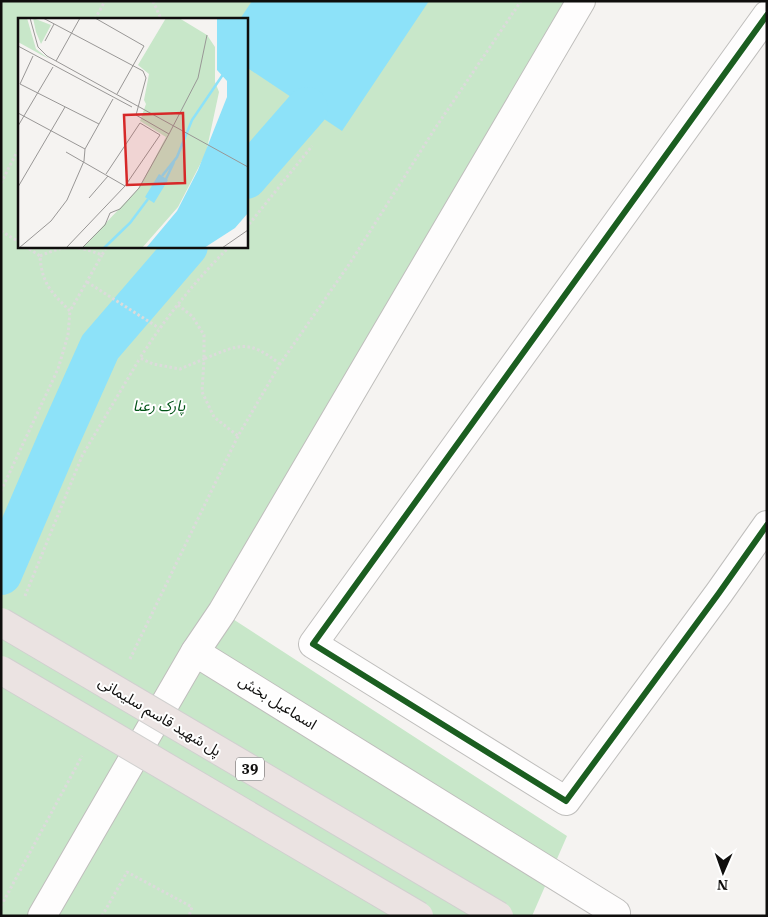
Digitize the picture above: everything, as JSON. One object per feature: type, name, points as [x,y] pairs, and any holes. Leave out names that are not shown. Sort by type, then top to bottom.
[{"type":"main road","name":"پل شهید قاسم سلیمانی","points":[[1,622],[499,916]]},
{"type":"main road","points":[[1,670],[419,916]]},
{"type":"street","points":[[42,916],[195,652],[222,612],[581,1]]},
{"type":"street","points":[[767,14],[313,644],[566,801],[767,525]]},
{"type":"street","name":"اسماعیل بخش","points":[[195,652],[599,902],[616,913],[615,916]]},
{"type":"path","points":[[96,18],[105,1]]},
{"type":"path","points":[[153,1],[161,18]]},
{"type":"path","points":[[178,304],[192,316],[204,335],[202,392],[214,417],[238,436],[280,364],[350,263],[434,130],[521,1]]},
{"type":"path","points":[[248,226],[312,146]]},
{"type":"path","points":[[1,183],[18,150]]},
{"type":"path","points":[[1,231],[18,241]]},
{"type":"path","points":[[28,248],[40,256],[42,274],[54,294],[70,311]]},
{"type":"path","points":[[40,256],[56,248]]},
{"type":"path","points":[[84,248],[102,255]]},
{"type":"path","points":[[1,491],[58,369],[68,335],[70,311],[106,248]]},
{"type":"path","points":[[23,600],[82,456],[159,328],[199,277],[228,248]]},
{"type":"path","points":[[87,282],[159,328]]},
{"type":"path","points":[[140,358],[153,364],[180,369],[226,350],[244,345],[263,351],[280,364]]},
{"type":"path","points":[[102,916],[127,872],[192,907],[189,916]]},
{"type":"green space","name":"پارک رعنا","points":[[1,1],[581,1],[222,612],[567,836],[532,916],[1,916]]},
{"type":"water","points":[[252,1],[429,1],[342,131],[248,68],[248,18],[241,18]]},
{"type":"waterway","points":[[248,176],[307,108]]},
{"type":"waterway","points":[[1,574],[100,347],[185,248]]},
{"type":"cycle path","points":[[767,15],[313,644],[566,801],[767,525]]}]
